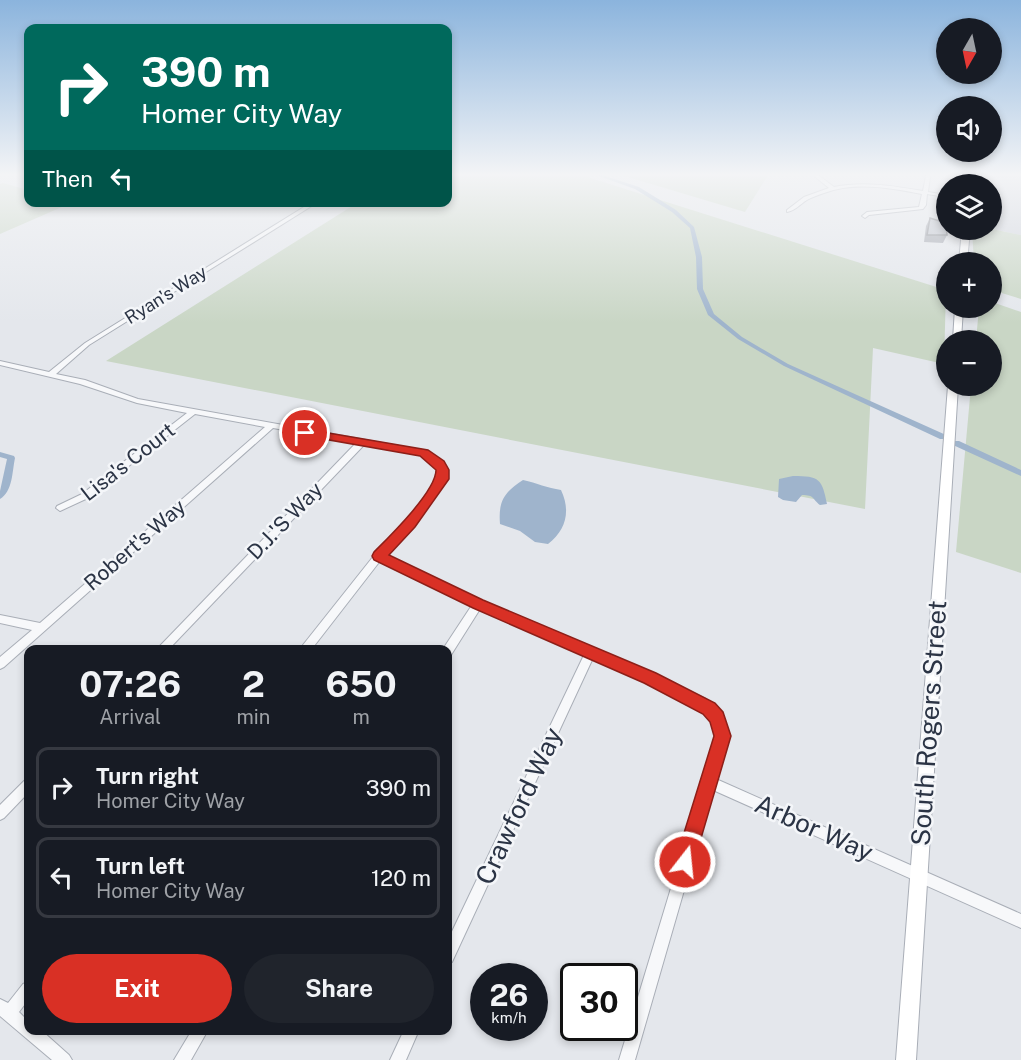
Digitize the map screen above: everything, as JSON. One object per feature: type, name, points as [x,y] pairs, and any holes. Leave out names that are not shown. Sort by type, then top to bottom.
[{"type":"street","name":"Ryan's Way","points":[[51,374],[87,344],[280,224]]},
{"type":"street","points":[[0,363],[51,374],[137,401],[424,453],[435,460],[443,470],[442,479],[436,489],[308,645]]},
{"type":"street","name":"South Rogers Street","points":[[906,1060],[952,396]]},
{"type":"street","name":"Lisa's Court","points":[[60,508],[85,496],[193,412]]},
{"type":"street","name":"Robert's Way","points":[[0,664],[271,426]]},
{"type":"street","name":"D.J.'S Way","points":[[165,645],[362,442]]},
{"type":"street","points":[[379,556],[478,604],[650,678],[709,708],[717,718],[723,736],[627,1060]]},
{"type":"street","points":[[452,645],[478,604]]},
{"type":"street","points":[[0,619],[41,627]]},
{"type":"street","name":"Crawford Way","points":[[452,946],[590,654]]},
{"type":"street","name":"Arbor Way","points":[[709,782],[1021,921]]},
{"type":"street","points":[[0,814],[24,789]]},
{"type":"street","points":[[24,992],[4,1009],[24,1026]]},
{"type":"street","points":[[35,1035],[64,1060]]},
{"type":"street","points":[[182,1060],[198,1035]]},
{"type":"street","points":[[398,1060],[410,1035]]},
{"type":"shaded area","points":[[1002,224],[1021,224],[1021,235],[1002,231]]},
{"type":"green space","points":[[0,224],[22,224],[0,234]]},
{"type":"green space","points":[[323,224],[738,224],[936,287],[936,318],[945,318],[945,330],[936,330],[936,362],[873,348],[865,509],[106,361]]},
{"type":"green space","points":[[1002,231],[1021,235],[1021,299],[1002,293],[1002,252],[973,252],[973,240],[1002,240]]},
{"type":"green space","points":[[1002,305],[1021,312],[1021,573],[956,552],[970,396],[1002,396],[1002,330],[977,330],[978,318],[1002,318]]},
{"type":"water","points":[[793,476],[814,478],[818,481],[827,504],[820,505],[806,495],[802,495],[796,502],[778,497],[779,479]]},
{"type":"water","points":[[523,480],[561,490],[566,505],[565,520],[559,533],[548,544],[535,542],[520,531],[500,524],[500,509],[504,497]]},
{"type":"building","points":[[929,224],[936,224],[936,235],[927,235]]},
{"type":"waterway","points":[[688,224],[692,228],[699,257],[700,289],[711,315],[740,338],[786,365],[943,437]]},
{"type":"waterway","points":[[956,443],[1021,473]]},
{"type":"waterway","points":[[0,454],[11,458],[5,490],[0,496]]},
{"type":"route","points":[[305,433],[424,453],[432,457],[443,470],[442,479],[410,523],[379,556],[478,604],[650,678],[709,708],[717,718],[723,736],[685,862]]}]
